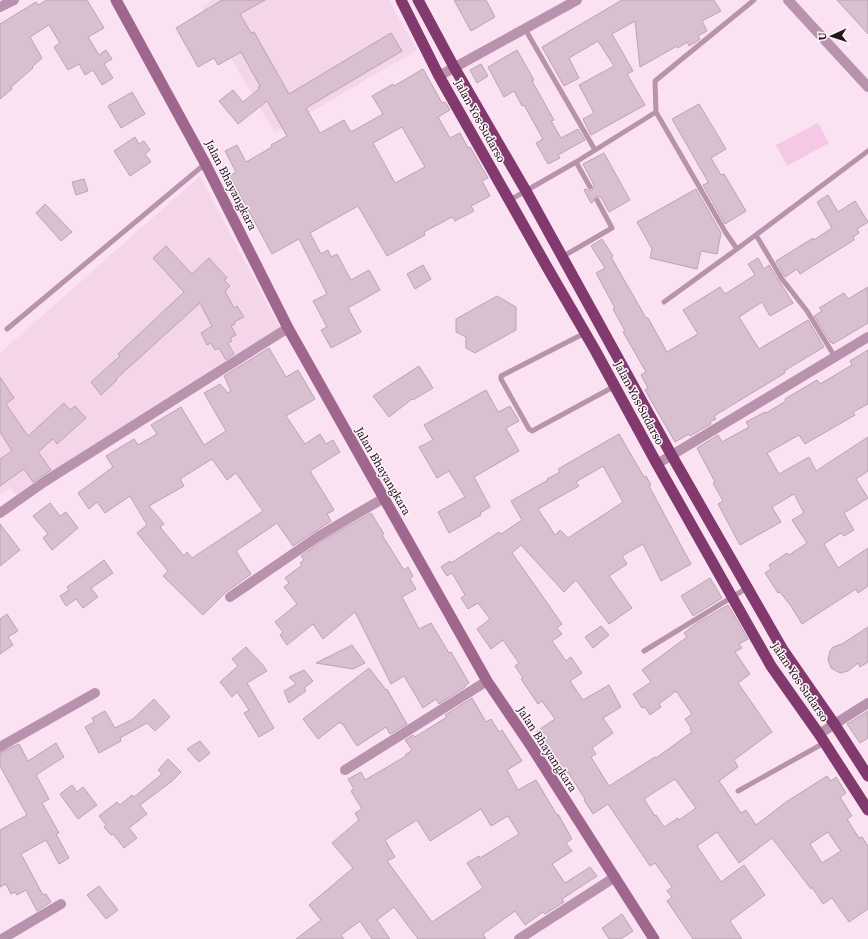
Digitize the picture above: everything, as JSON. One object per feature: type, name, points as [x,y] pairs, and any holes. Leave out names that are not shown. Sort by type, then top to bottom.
[{"type":"highway","name":"Jalan Yos Sudarso","points":[[402,0],[439,76],[595,350],[657,464],[771,666],[822,738],[868,810]]},
{"type":"highway","name":"Jalan Yos Sudarso","points":[[418,0],[454,67],[526,191],[672,456],[783,650],[868,776]]},
{"type":"highway","points":[[547,267],[562,257]]},
{"type":"highway","points":[[575,316],[590,308]]},
{"type":"highway","points":[[595,350],[609,342]]},
{"type":"highway","points":[[615,386],[629,378]]},
{"type":"main road","name":"Jalan Bhayangkara","points":[[116,0],[205,163],[288,328],[487,681],[531,746],[654,939]]},
{"type":"street","points":[[0,7],[14,0]]},
{"type":"street","points":[[439,76],[577,0]]},
{"type":"street","points":[[788,0],[868,87]]},
{"type":"street","points":[[0,513],[44,482],[288,328]]},
{"type":"street","points":[[657,464],[868,337]]},
{"type":"street","points":[[230,597],[319,536],[384,498]]},
{"type":"street","points":[[345,770],[487,681]]},
{"type":"street","points":[[0,747],[95,693]]},
{"type":"street","points":[[822,738],[835,725],[868,703]]},
{"type":"street","points":[[519,939],[615,877]]},
{"type":"street","points":[[2,939],[61,904]]},
{"type":"lane","points":[[737,249],[726,233],[656,112],[655,81],[754,0]]},
{"type":"lane","points":[[525,29],[595,150]]},
{"type":"lane","points":[[509,201],[576,162],[656,112]]},
{"type":"lane","points":[[664,302],[868,151]]},
{"type":"lane","points":[[576,162],[590,187]]},
{"type":"lane","points":[[7,329],[205,163]]},
{"type":"lane","points":[[562,257],[612,228],[596,200]]},
{"type":"lane","points":[[756,235],[782,279],[807,311],[834,358]]},
{"type":"lane","points":[[584,333],[501,376],[504,385],[532,431],[615,386]]},
{"type":"lane","points":[[644,651],[748,587]]},
{"type":"lane","points":[[738,791],[822,738]]},
{"type":"shaded area","points":[[212,0],[389,0],[417,50],[275,133],[201,7]]},
{"type":"shaded area","points":[[818,123],[829,143],[787,166],[776,145]]},
{"type":"shaded area","points":[[200,176],[280,328],[17,496],[11,488],[0,495],[0,353]]},
{"type":"building","points":[[47,0],[87,0],[104,28],[88,37],[99,55],[106,50],[112,59],[104,64],[113,78],[102,85],[93,70],[85,75],[79,64],[68,70],[54,47],[60,43],[49,25],[30,37],[42,58],[11,87],[12,89],[0,99],[0,24],[36,2],[38,5]]},
{"type":"building","points":[[222,0],[265,0],[240,14],[251,33],[254,32],[289,94],[391,33],[402,51],[306,108],[320,133],[344,120],[351,132],[383,114],[372,96],[393,84],[394,86],[423,69],[442,103],[445,102],[450,110],[438,117],[450,138],[460,133],[468,148],[470,147],[488,178],[482,181],[490,196],[471,206],[474,211],[455,221],[452,217],[424,232],[425,235],[387,256],[358,206],[310,233],[321,254],[328,250],[331,257],[337,254],[351,280],[369,270],[380,290],[348,308],[361,332],[331,348],[321,330],[327,327],[313,301],[327,294],[299,239],[272,254],[230,176],[236,172],[225,151],[237,145],[246,162],[272,147],[271,145],[287,136],[267,101],[238,124],[219,101],[233,90],[243,102],[259,89],[258,87],[260,86],[241,52],[218,65],[214,58],[198,67],[176,28]],"holes":[[[402,127],[425,167],[395,183],[373,143]]]},
{"type":"building","points":[[454,0],[486,0],[495,17],[471,31]]},
{"type":"building","points":[[622,0],[714,0],[721,11],[702,21],[707,31],[698,36],[700,39],[696,42],[689,46],[687,42],[678,48],[677,46],[640,67],[635,21],[612,34],[633,71],[627,74],[645,105],[591,135],[583,119],[594,113],[579,85],[614,66],[598,41],[569,58],[579,78],[564,86],[542,47]]},
{"type":"building","points":[[837,0],[868,0],[868,34]]},
{"type":"building","points":[[517,50],[534,80],[532,81],[554,120],[551,121],[561,138],[578,129],[585,140],[558,155],[560,158],[548,164],[536,143],[543,139],[524,105],[522,106],[514,91],[504,97],[488,67]]},
{"type":"building","points":[[481,64],[488,76],[477,83],[470,70]]},
{"type":"building","points":[[132,92],[145,114],[121,128],[108,106]]},
{"type":"building","points":[[699,104],[726,149],[711,158],[721,175],[724,174],[746,211],[725,224],[703,185],[708,183],[707,180],[672,119]]},
{"type":"building","points":[[135,137],[139,144],[144,141],[150,150],[145,154],[151,162],[130,176],[114,151]]},
{"type":"building","points":[[604,153],[630,200],[609,212],[601,197],[595,197],[591,203],[584,190],[592,190],[594,185],[583,164]]},
{"type":"building","points":[[84,179],[88,191],[76,195],[72,182]]},
{"type":"building","points":[[696,189],[721,233],[717,254],[701,251],[697,269],[650,258],[652,249],[637,222]]},
{"type":"building","points":[[828,195],[838,212],[855,201],[868,222],[857,229],[859,233],[853,237],[854,240],[800,274],[797,269],[785,277],[776,261],[813,238],[814,240],[832,228],[817,202]]},
{"type":"building","points":[[45,204],[72,232],[61,241],[36,213]]},
{"type":"building","points":[[602,239],[613,256],[611,257],[646,318],[648,318],[667,352],[698,334],[683,310],[720,287],[725,294],[755,275],[748,264],[758,258],[764,269],[769,265],[793,303],[770,316],[762,302],[739,317],[759,349],[808,320],[824,347],[784,371],[785,373],[714,416],[716,419],[710,422],[711,424],[690,436],[689,434],[675,442],[645,390],[648,388],[641,375],[646,372],[623,332],[625,331],[613,309],[615,308],[596,273],[605,268],[591,246]]},
{"type":"building","points":[[166,246],[192,274],[209,258],[227,278],[224,280],[230,286],[225,291],[234,308],[237,306],[244,317],[234,322],[235,324],[231,326],[236,335],[230,338],[232,341],[228,343],[234,354],[226,360],[219,348],[215,350],[211,343],[207,345],[201,333],[212,326],[200,303],[116,379],[117,380],[101,395],[91,382],[120,356],[118,354],[184,292],[153,258]]},
{"type":"building","points":[[423,265],[431,279],[415,289],[407,274]]},
{"type":"building","points":[[868,287],[868,323],[833,344],[832,342],[831,343],[814,316],[822,311],[819,308],[844,293],[848,299]]},
{"type":"building","points":[[497,296],[516,307],[516,330],[475,353],[466,348],[466,337],[456,332],[456,319]]},
{"type":"building","points":[[269,348],[286,377],[298,370],[315,399],[286,416],[305,444],[320,434],[326,444],[333,440],[340,452],[310,471],[334,510],[327,514],[331,521],[293,546],[277,523],[236,551],[251,574],[226,592],[203,615],[163,576],[168,571],[137,533],[147,525],[130,496],[105,513],[97,502],[89,509],[78,493],[113,467],[106,456],[134,439],[138,445],[157,434],[151,425],[181,407],[204,445],[226,431],[204,393],[220,384],[228,393],[231,391],[224,376]],"holes":[[[212,459],[227,480],[236,473],[263,511],[192,558],[187,552],[184,556],[160,527],[164,524],[149,506],[184,486],[180,479]]]},
{"type":"building","points":[[868,350],[868,404],[853,412],[855,415],[805,444],[799,435],[767,453],[779,474],[809,457],[816,471],[868,437],[868,471],[856,479],[868,498],[844,513],[854,530],[844,536],[841,533],[824,544],[838,568],[868,548],[868,586],[858,593],[856,589],[802,624],[791,606],[780,592],[778,593],[765,573],[771,569],[769,565],[787,553],[789,555],[807,543],[792,520],[804,513],[794,494],[772,507],[781,522],[740,545],[718,504],[723,501],[697,448],[718,435],[722,442],[749,427],[746,422],[765,412],[766,413],[786,401],[785,399],[817,380],[820,384],[852,365],[850,361]]},
{"type":"building","points":[[419,366],[433,388],[413,400],[412,399],[389,417],[373,396]]},
{"type":"building","points":[[0,377],[14,398],[6,404],[28,436],[64,403],[70,410],[75,406],[86,418],[57,444],[53,439],[38,452],[51,470],[33,482],[24,469],[0,486],[0,459],[12,451],[0,432]]},
{"type":"building","points":[[486,390],[498,412],[510,406],[519,421],[506,428],[519,451],[474,477],[490,507],[480,513],[481,515],[449,533],[438,512],[465,497],[449,471],[437,478],[419,447],[433,440],[424,425]]},
{"type":"building","points":[[619,434],[644,477],[646,476],[651,485],[649,486],[691,564],[661,581],[643,544],[622,556],[627,564],[609,576],[632,608],[609,624],[576,580],[564,592],[521,545],[512,553],[562,624],[557,628],[562,634],[552,641],[566,661],[571,657],[582,673],[570,681],[583,700],[609,685],[621,707],[603,718],[613,733],[592,748],[596,754],[591,757],[609,786],[655,757],[656,758],[692,732],[685,719],[692,714],[676,691],[659,704],[661,707],[650,715],[645,707],[642,708],[633,694],[651,682],[642,670],[687,637],[684,633],[697,623],[728,605],[748,639],[739,644],[742,648],[735,652],[750,674],[738,683],[772,732],[734,760],[738,767],[719,781],[741,813],[746,810],[756,825],[786,802],[827,776],[831,781],[836,777],[846,793],[840,797],[852,816],[847,819],[859,838],[862,837],[868,846],[868,909],[849,922],[832,898],[823,904],[812,887],[811,889],[772,838],[739,863],[717,832],[697,846],[721,882],[744,865],[765,895],[730,921],[742,939],[693,939],[667,901],[672,897],[667,891],[672,887],[655,863],[650,866],[608,804],[593,814],[568,772],[565,774],[537,731],[555,719],[542,701],[538,704],[521,679],[523,678],[515,666],[519,663],[503,640],[491,649],[477,629],[490,619],[478,603],[468,609],[461,598],[465,595],[452,573],[447,576],[441,567],[450,561],[451,563],[499,532],[501,534],[522,520],[511,501],[560,472],[558,469]],"holes":[[[603,466],[623,502],[568,538],[560,530],[555,535],[538,509],[579,486],[576,482]],[[675,779],[696,808],[679,820],[678,818],[664,827],[644,799]],[[828,832],[841,851],[822,863],[810,844]]]},
{"type":"building","points":[[50,503],[60,516],[66,512],[78,528],[52,550],[43,538],[48,534],[33,516]]},
{"type":"building","points":[[371,513],[384,534],[382,535],[404,570],[408,567],[413,576],[410,579],[416,589],[402,597],[419,629],[431,623],[449,653],[451,652],[469,683],[439,704],[436,699],[423,708],[404,676],[391,684],[355,612],[323,639],[313,624],[287,645],[280,635],[283,632],[275,622],[297,604],[284,587],[289,583],[285,578],[302,565],[300,563],[304,560],[301,556],[322,541]]},
{"type":"building","points":[[0,524],[20,550],[0,566]]},
{"type":"building","points":[[104,560],[113,573],[91,588],[98,597],[83,608],[76,599],[66,606],[60,596],[69,590],[67,587]]},
{"type":"building","points":[[710,578],[722,598],[693,616],[681,596]]},
{"type":"building","points":[[7,614],[18,631],[8,637],[13,645],[0,654],[0,619]]},
{"type":"building","points":[[601,626],[609,635],[593,648],[585,637]]},
{"type":"building","points":[[868,627],[868,662],[860,667],[858,663],[848,671],[840,673],[831,668],[828,660],[830,651],[833,647],[842,644]]},
{"type":"building","points":[[352,645],[365,663],[353,669],[316,663]]},
{"type":"building","points":[[246,647],[267,671],[247,683],[274,728],[259,737],[244,713],[249,710],[237,692],[232,697],[220,682],[238,666],[232,659]]},
{"type":"building","points":[[369,668],[386,690],[387,689],[407,724],[390,734],[386,727],[357,746],[340,722],[318,739],[303,719]]},
{"type":"building","points":[[304,670],[313,681],[304,688],[306,691],[289,703],[284,691],[296,684],[289,677]]},
{"type":"building","points":[[472,698],[486,722],[491,719],[499,732],[502,730],[522,761],[507,770],[518,790],[536,780],[572,839],[566,843],[572,851],[552,864],[565,883],[590,867],[597,876],[562,899],[564,902],[545,914],[543,912],[525,925],[515,911],[483,934],[486,939],[418,939],[394,907],[377,920],[390,939],[372,939],[360,921],[341,935],[344,939],[296,939],[321,920],[309,905],[353,868],[332,843],[359,820],[355,813],[362,809],[351,791],[354,789],[348,779],[361,772],[365,780],[406,756],[405,755],[412,750],[405,740],[413,735],[415,737],[447,717],[445,715]],"holes":[[[481,809],[491,826],[508,816],[519,834],[480,858],[479,856],[467,863],[483,888],[432,922],[387,861],[395,857],[385,840],[417,820],[430,841]]]},
{"type":"building","points":[[154,699],[170,717],[155,731],[147,723],[120,738],[121,741],[99,753],[85,727],[94,722],[92,718],[105,711],[115,728],[133,719]]},
{"type":"building","points":[[868,711],[868,738],[860,743],[847,724]]},
{"type":"building","points":[[200,741],[210,753],[199,762],[187,749]]},
{"type":"building","points":[[56,743],[64,757],[36,775],[49,799],[42,803],[59,833],[56,834],[69,858],[59,864],[46,840],[21,854],[43,895],[46,894],[51,902],[37,911],[26,890],[17,895],[15,892],[11,894],[6,884],[0,887],[0,830],[27,815],[0,766],[0,753],[19,744],[28,761]]},
{"type":"building","points":[[168,759],[181,772],[171,782],[140,805],[147,814],[129,828],[137,838],[124,848],[113,834],[111,835],[104,827],[106,825],[99,816],[117,802],[120,805],[132,795],[134,797],[162,774],[158,770]]},
{"type":"building","points":[[72,785],[77,792],[83,787],[97,805],[78,819],[60,794]]},
{"type":"building","points":[[99,886],[118,910],[106,919],[87,895]]},
{"type":"building","points":[[622,914],[633,931],[621,939],[609,939],[602,928]]}]
